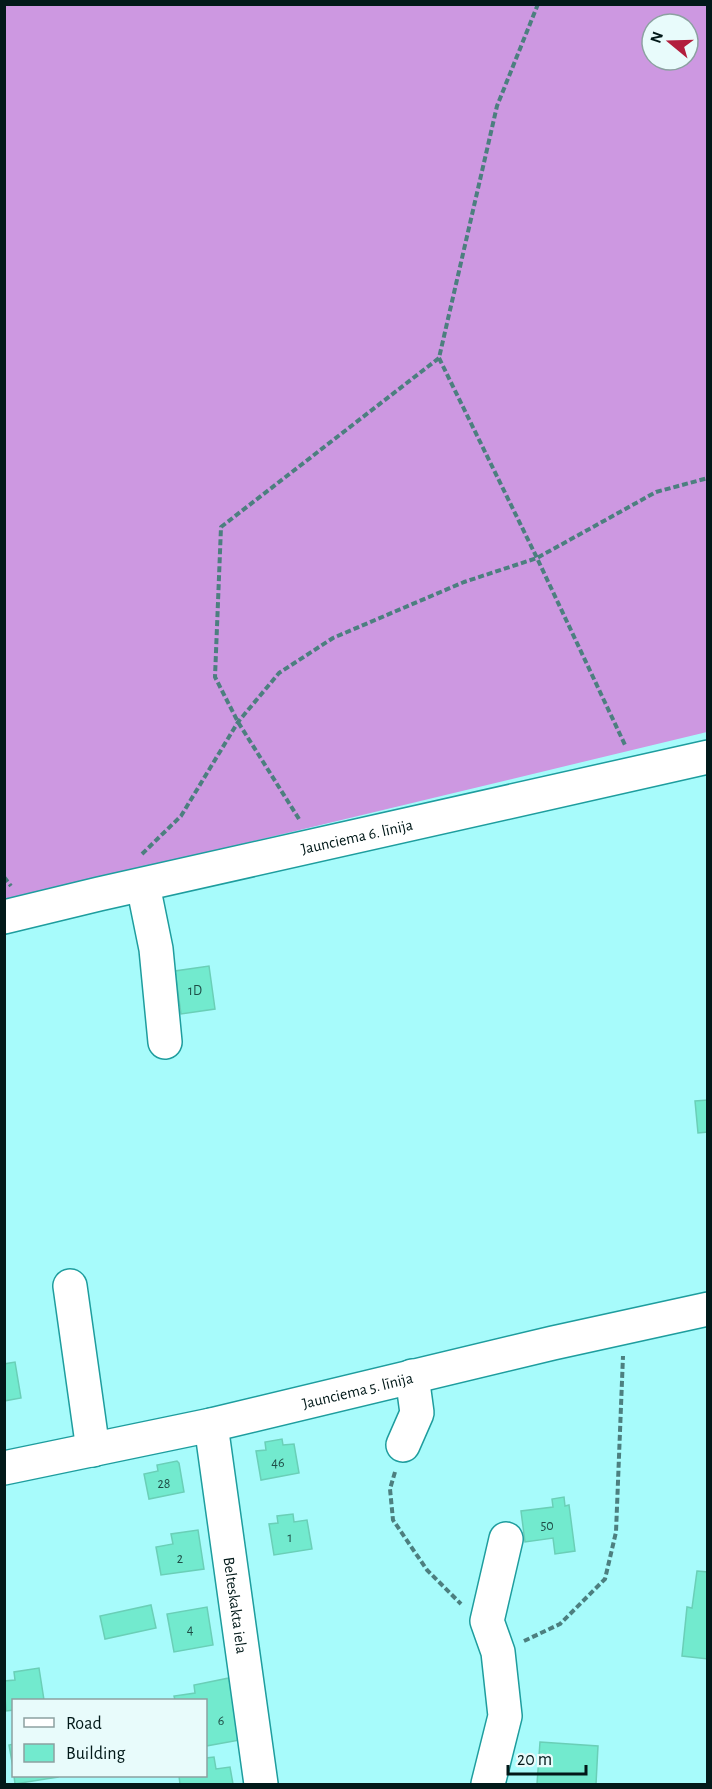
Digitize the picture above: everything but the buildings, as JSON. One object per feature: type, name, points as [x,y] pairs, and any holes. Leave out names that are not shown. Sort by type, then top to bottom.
[{"type":"street","name":"Jaunciema 6. līnija","points":[[4,917],[142,870],[316,846],[708,757]]},
{"type":"street","points":[[142,870],[156,949],[165,1042]]},
{"type":"street","points":[[70,1286],[93,1450]]},
{"type":"street","name":"Jaunciema 5. līnija","points":[[4,1468],[211,1425],[412,1376],[708,1309]]},
{"type":"street","points":[[403,1446],[417,1413],[412,1376]]},
{"type":"street","name":"Belteskakta iela","points":[[211,1425],[261,1785]]},
{"type":"street","points":[[488,1785],[505,1716],[498,1652],[487,1621],[506,1539]]},
{"type":"path","points":[[538,4],[496,106],[439,358],[537,558],[638,773]]},
{"type":"path","points":[[316,846],[238,722],[215,677],[221,527],[439,358]]},
{"type":"path","points":[[142,870],[181,816],[238,722],[279,673],[333,638],[464,582],[537,558],[656,492],[708,478]]},
{"type":"path","points":[[498,1652],[560,1624],[605,1579],[616,1532],[624,1327]]},
{"type":"path","points":[[403,1446],[390,1489],[393,1521],[427,1570],[461,1605],[487,1621]]},
{"type":"shaded area","points":[[4,5],[707,5],[707,732],[5,901]]}]
